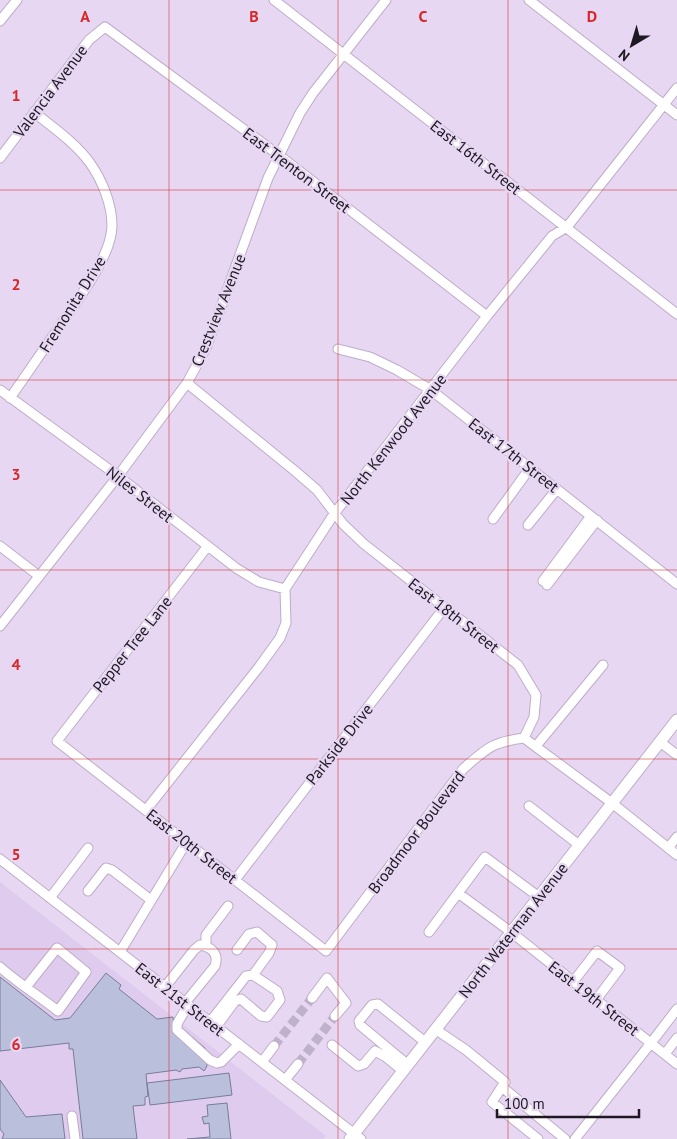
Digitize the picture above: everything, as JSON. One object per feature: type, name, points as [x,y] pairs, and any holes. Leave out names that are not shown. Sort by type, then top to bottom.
[{"type":"main road","name":"North Waterman Avenue","points":[[355,1137],[435,1029],[677,720]]},
{"type":"street","points":[[0,22],[17,0]]},
{"type":"street","name":"East 16th Street","points":[[274,0],[677,314]]},
{"type":"street","name":"Crestview Avenue","points":[[0,626],[118,476],[187,383],[206,348],[268,178],[300,113],[313,93],[386,0]]},
{"type":"street","points":[[530,0],[677,115]]},
{"type":"street","name":"Valencia Avenue","points":[[0,158],[89,40],[105,27]]},
{"type":"street","name":"East Trenton Street","points":[[105,27],[280,156],[487,316]]},
{"type":"street","name":"North Kenwood Avenue","points":[[285,588],[334,514],[487,316],[552,236],[567,227],[677,88]]},
{"type":"street","name":"Fremonita Drive","points":[[10,398],[93,277],[106,249],[112,227],[102,182],[90,162],[75,145],[34,112]]},
{"type":"street","name":"East 17th Street","points":[[338,349],[370,357],[431,390],[677,584]]},
{"type":"street","name":"East 18th Street","points":[[187,383],[317,490],[334,514],[364,544],[518,664],[536,694],[534,717],[524,738]]},
{"type":"street","name":"Niles Street","points":[[0,390],[118,476],[236,568],[260,582],[285,588]]},
{"type":"street","points":[[493,518],[530,468]]},
{"type":"street","points":[[528,525],[557,489]]},
{"type":"street","points":[[545,583],[594,518]]},
{"type":"street","points":[[0,546],[39,576]]},
{"type":"street","name":"Pepper Tree Lane","points":[[57,741],[207,547]]},
{"type":"street","points":[[146,810],[280,638],[286,623],[285,588]]},
{"type":"street","name":"Parkside Drive","points":[[235,880],[444,608]]},
{"type":"street","points":[[536,746],[603,665]]},
{"type":"street","points":[[524,738],[612,803],[677,856]]},
{"type":"street","name":"Broadmoor Boulevard","points":[[326,951],[463,769],[488,747],[505,740],[524,738]]},
{"type":"street","name":"East 20th Street","points":[[57,741],[326,951]]},
{"type":"street","points":[[660,742],[677,755]]},
{"type":"street","points":[[529,806],[579,845]]},
{"type":"street","points":[[668,848],[677,838]]},
{"type":"street","points":[[120,952],[186,842]]},
{"type":"street","points":[[50,898],[88,848]]},
{"type":"street","points":[[429,932],[485,857],[539,897]]},
{"type":"street","name":"East 21st Street","points":[[2,863],[262,1062],[355,1137]]},
{"type":"street","points":[[88,891],[106,868],[112,870],[151,900]]},
{"type":"street","name":"East 19th Street","points":[[458,893],[511,932],[677,1064]]},
{"type":"street","points":[[206,946],[206,934],[228,906]]},
{"type":"street","points":[[237,950],[249,934],[257,932],[272,946],[253,975]]},
{"type":"street","points":[[165,987],[200,945],[206,946],[216,953],[215,966],[187,1004],[177,1024],[177,1030],[210,1060],[217,1063],[221,1062],[238,1044]]},
{"type":"street","points":[[0,967],[26,987],[58,1011],[86,972],[57,948],[26,987]]},
{"type":"street","points":[[573,982],[597,951],[620,968],[596,1000]]},
{"type":"street","points":[[213,1024],[231,1001],[246,976],[253,975],[277,991],[280,1000],[267,1017],[262,1016],[241,999],[231,1001]]},
{"type":"street","points":[[312,998],[327,978],[346,1003],[335,1016]]},
{"type":"street","points":[[405,1068],[360,1025],[359,1021],[372,1005],[378,1004],[425,1042]]},
{"type":"street","points":[[575,1139],[677,1009]]},
{"type":"street","points":[[435,1029],[466,1050],[506,1082],[492,1102],[538,1139]]},
{"type":"street","points":[[665,1054],[677,1038]]},
{"type":"street","points":[[332,1045],[358,1066],[364,1064],[375,1051],[405,1068]]},
{"type":"street","points":[[262,1062],[274,1046]]},
{"type":"street","points":[[285,1080],[298,1064]]},
{"type":"street","points":[[502,1088],[565,1139]]},
{"type":"street","points":[[72,1116],[75,1139]]},
{"type":"shaded area","points":[[0,882],[326,1136],[323,1139],[0,1139]]},
{"type":"building","points":[[106,973],[121,985],[119,989],[157,1019],[173,1017],[175,1032],[185,1031],[205,1048],[207,1066],[204,1071],[199,1067],[182,1069],[180,1072],[176,1070],[146,1074],[148,1096],[145,1097],[145,1105],[133,1106],[137,1139],[83,1139],[73,1049],[69,1049],[69,1043],[0,1051],[0,977],[55,1020],[70,1018]]},
{"type":"building","points":[[229,1073],[232,1095],[150,1105],[147,1083]]},
{"type":"building","points":[[0,1080],[26,1117],[62,1114],[65,1139],[2,1139],[4,1134],[0,1129]]},
{"type":"building","points":[[227,1103],[231,1139],[187,1139],[210,1137],[209,1123],[204,1124],[202,1117],[208,1116],[207,1105]]},
{"type":"tunnel","points":[[274,1046],[312,998]]},
{"type":"tunnel","points":[[298,1064],[335,1016]]}]
